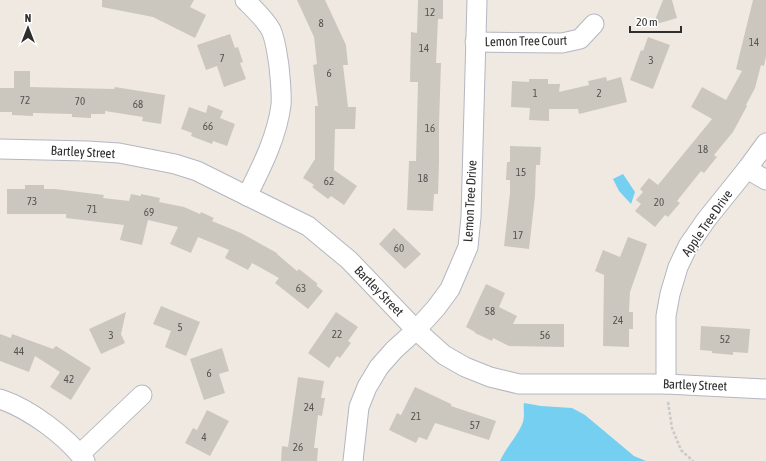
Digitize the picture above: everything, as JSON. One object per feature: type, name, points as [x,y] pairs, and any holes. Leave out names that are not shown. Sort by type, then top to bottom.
[{"type":"street","points":[[245,0],[271,30],[277,50],[281,105],[276,131],[261,169],[247,196]]},
{"type":"street","name":"Lemon Tree Drive","points":[[353,461],[359,407],[367,387],[379,367],[394,350],[416,330],[436,308],[450,289],[468,247],[471,217],[477,0]]},
{"type":"street","name":"Lemon Tree Court","points":[[475,42],[562,43],[580,38],[594,24]]},
{"type":"street","name":"Apple Tree Drive","points":[[666,384],[666,316],[670,294],[678,266],[688,246],[706,220],[766,143]]},
{"type":"street","name":"Bartley Street","points":[[0,149],[119,153],[175,164],[197,171],[308,226],[322,236],[349,260],[416,330],[444,355],[465,367],[490,377],[519,384],[666,384],[766,389]]},
{"type":"street","points":[[747,169],[766,180]]},
{"type":"street","points":[[0,400],[28,412],[64,439],[82,457],[142,395]]},
{"type":"path","points":[[666,384],[672,428],[681,450],[693,461]]},
{"type":"water","points":[[623,174],[635,192],[631,204],[619,191],[613,179]]},
{"type":"water","points":[[524,403],[541,406],[572,408],[585,415],[634,456],[646,461],[500,461],[523,422]]},
{"type":"building","points":[[102,0],[194,0],[190,7],[206,15],[195,38],[153,17],[102,7]]},
{"type":"building","points":[[297,0],[325,0],[346,45],[348,65],[343,65],[348,107],[356,107],[355,129],[335,129],[334,170],[357,186],[344,205],[331,196],[328,199],[312,187],[314,185],[303,178],[315,159],[315,106],[318,106],[313,65],[317,64],[314,37]]},
{"type":"building","points":[[418,0],[443,0],[443,19],[438,19],[436,63],[441,63],[438,194],[434,194],[433,211],[407,210],[409,161],[416,161],[418,82],[410,82],[411,32],[417,33]]},
{"type":"building","points":[[663,0],[672,0],[677,18],[653,25]]},
{"type":"building","points":[[753,0],[766,0],[766,56],[764,66],[761,65],[755,88],[733,132],[714,155],[717,157],[704,173],[701,171],[677,201],[680,203],[668,217],[665,215],[655,227],[635,211],[641,204],[636,200],[643,192],[640,189],[649,178],[658,185],[712,119],[691,107],[702,87],[726,100],[742,71],[736,69]]},
{"type":"building","points":[[230,34],[235,48],[238,47],[243,62],[240,63],[246,79],[224,87],[217,66],[206,70],[197,45]]},
{"type":"building","points":[[648,37],[670,45],[653,89],[630,80],[641,50],[643,51]]},
{"type":"building","points":[[14,71],[30,71],[30,87],[114,89],[115,87],[165,95],[161,124],[142,121],[143,117],[105,111],[105,114],[91,114],[91,118],[72,117],[72,114],[33,113],[33,116],[12,115],[12,112],[0,112],[0,88],[14,88]]},
{"type":"building","points":[[606,77],[607,81],[621,77],[627,102],[579,114],[578,109],[549,109],[549,121],[529,120],[530,108],[511,107],[512,81],[529,82],[529,79],[548,79],[548,84],[560,84],[559,92],[589,85],[588,81]]},
{"type":"building","points":[[208,105],[223,111],[220,118],[235,124],[227,146],[213,141],[212,144],[191,136],[192,133],[181,129],[189,107],[206,113]]},
{"type":"building","points":[[510,146],[541,147],[540,165],[536,165],[535,196],[529,249],[504,246],[510,193],[510,180],[506,180],[507,162],[510,162]]},
{"type":"building","points":[[25,185],[44,185],[44,189],[104,195],[103,198],[129,201],[131,194],[141,196],[141,194],[160,198],[159,202],[184,207],[200,214],[201,212],[214,218],[212,221],[241,233],[277,253],[297,271],[299,269],[318,284],[316,285],[323,291],[308,309],[275,283],[279,278],[252,263],[248,270],[225,258],[229,250],[198,237],[191,253],[170,244],[178,227],[148,220],[142,245],[120,240],[124,225],[66,218],[66,214],[7,214],[7,189],[25,189]]},
{"type":"building","points":[[394,228],[421,254],[405,269],[379,244]]},
{"type":"building","points":[[628,237],[647,244],[630,292],[629,312],[633,312],[633,329],[629,329],[629,347],[603,346],[604,275],[595,271],[603,250],[620,257]]},
{"type":"building","points":[[486,284],[505,293],[499,307],[517,316],[513,324],[564,324],[564,347],[509,346],[493,338],[492,341],[466,327]]},
{"type":"building","points":[[161,306],[200,322],[186,356],[165,347],[171,331],[153,324]]},
{"type":"building","points":[[126,312],[121,334],[125,343],[101,354],[89,329]]},
{"type":"building","points":[[336,312],[358,327],[348,341],[351,343],[340,358],[337,356],[329,368],[308,353]]},
{"type":"building","points":[[701,326],[750,329],[748,353],[733,352],[733,355],[700,350]]},
{"type":"building","points":[[0,334],[11,338],[12,334],[53,349],[56,346],[91,368],[71,400],[50,387],[60,372],[35,356],[29,372],[0,361]]},
{"type":"building","points":[[222,348],[229,371],[219,374],[225,393],[204,400],[190,359]]},
{"type":"building","points":[[298,377],[324,381],[321,398],[325,398],[322,416],[318,415],[314,448],[318,448],[317,461],[281,461],[282,446],[288,447]]},
{"type":"building","points":[[415,387],[451,404],[451,406],[496,421],[489,440],[435,423],[427,440],[419,437],[416,443],[389,430],[397,413],[401,415]]},
{"type":"building","points":[[207,410],[229,421],[210,456],[185,443],[193,428],[197,430]]}]
